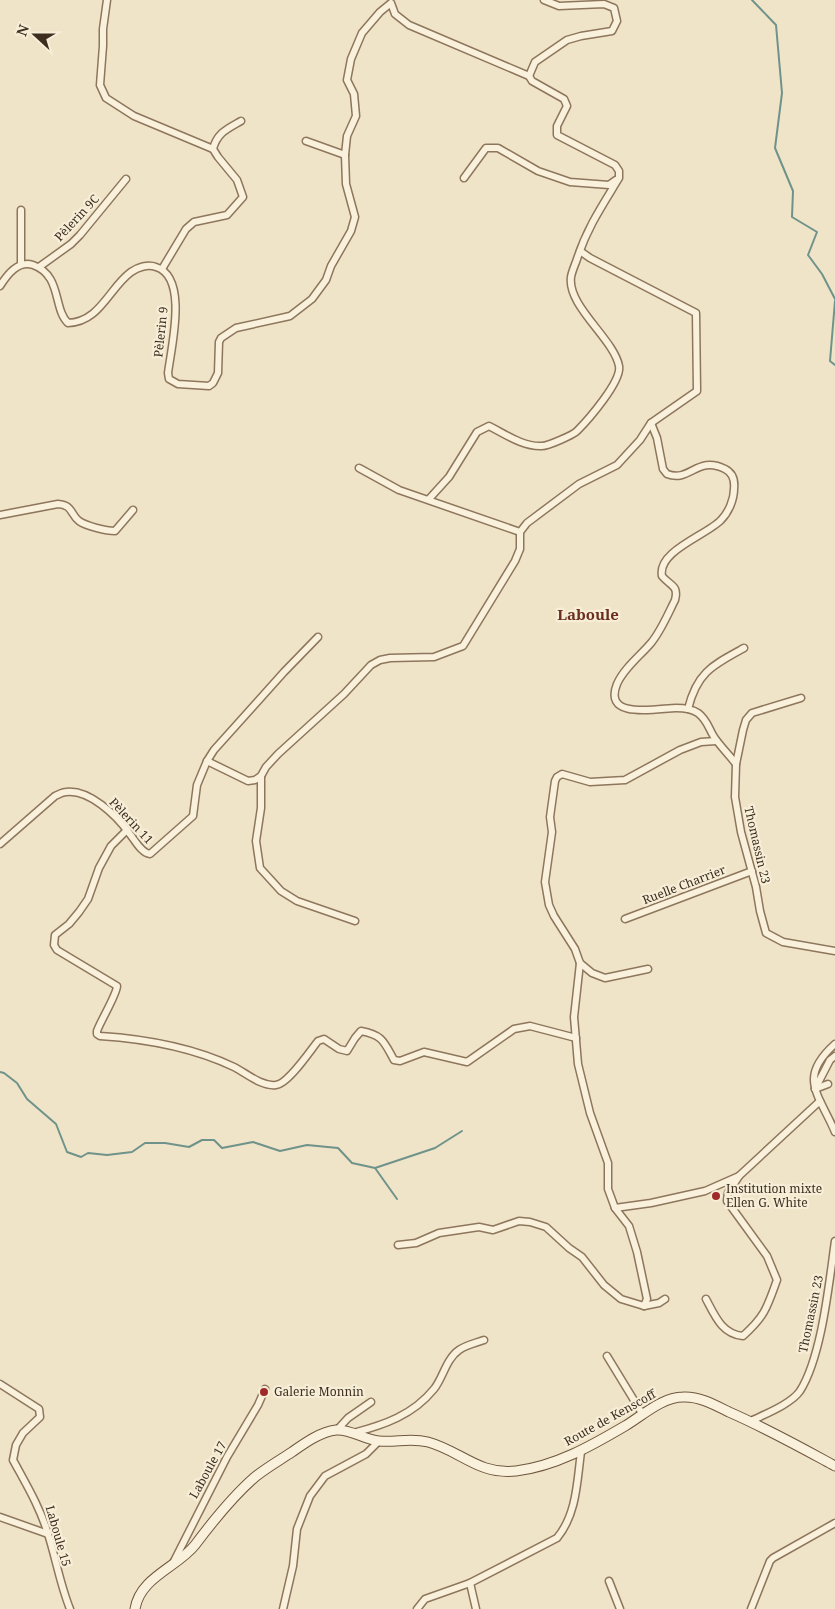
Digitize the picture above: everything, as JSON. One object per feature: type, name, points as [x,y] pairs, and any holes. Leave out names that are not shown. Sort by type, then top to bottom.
[{"type":"main road","name":"Route de Kenscoff","points":[[337,1430],[380,1441],[409,1439],[429,1442],[476,1465],[496,1472],[517,1471],[555,1462],[581,1452],[662,1403],[682,1397],[698,1398],[751,1421],[835,1466]]},
{"type":"main road","points":[[135,1609],[136,1602],[149,1582],[192,1549],[230,1501],[256,1476],[304,1444],[326,1433],[337,1430]]},
{"type":"street","points":[[0,286],[6,276],[21,264],[39,267],[48,276],[56,290],[64,319],[68,323],[75,323],[96,313],[130,273],[140,267],[152,265],[162,269],[186,229],[194,222],[227,215],[243,197],[237,180],[218,158],[213,149],[134,116],[106,98],[100,85],[103,46],[102,29],[107,0]]},
{"type":"street","points":[[529,76],[534,62],[567,40],[612,31],[617,21],[614,8],[604,4],[559,6],[544,0]]},
{"type":"street","points":[[306,141],[345,155],[347,136],[356,116],[354,94],[347,80],[351,58],[362,33],[380,12],[391,3],[395,14],[409,25],[529,76],[532,81],[564,98],[566,106],[557,126],[557,135],[615,165],[619,171],[619,178],[589,227],[571,278],[573,292],[592,325],[613,351],[619,366],[619,375],[608,393],[575,433],[543,446],[521,442],[489,426],[477,432],[449,476],[429,499]]},
{"type":"street","points":[[213,149],[216,139],[241,121]]},
{"type":"street","points":[[464,178],[486,148],[498,148],[538,170],[570,182],[609,184],[619,178]]},
{"type":"street","name":"Pèlerin 9","points":[[162,269],[169,277],[175,293],[175,322],[168,372],[170,379],[173,382],[209,386],[213,383],[218,373],[219,342],[221,338],[236,328],[290,316],[312,299],[326,280],[331,266],[351,231],[355,217],[346,184],[345,155]]},
{"type":"street","name":"Pèlerin 9C","points":[[39,267],[71,244],[126,180]]},
{"type":"street","points":[[21,210],[21,264]]},
{"type":"street","points":[[355,920],[297,902],[281,891],[260,868],[256,841],[261,808],[261,776],[266,767],[278,754],[322,716],[371,665],[380,660],[390,658],[434,657],[462,646],[515,561],[520,549],[520,532],[527,523],[579,484],[617,465],[640,440],[651,422],[697,391],[696,313],[590,258],[580,250]]},
{"type":"street","points":[[651,422],[657,438],[663,469],[667,474],[678,476],[699,466],[715,465],[730,472],[735,484],[731,503],[721,520],[706,532],[679,548],[666,562],[661,574],[675,588],[677,593],[676,600],[652,641],[621,676],[616,686],[615,695],[617,702],[633,710],[644,711],[676,708],[697,712],[709,725],[716,741],[736,764]]},
{"type":"street","points":[[359,468],[399,490],[520,532]]},
{"type":"street","points":[[0,515],[63,504],[69,507],[78,520],[115,531],[133,510]]},
{"type":"street","points":[[261,776],[248,781],[207,761],[224,738],[318,637]]},
{"type":"street","points":[[688,709],[692,692],[700,679],[715,664],[744,648]]},
{"type":"street","name":"Thomassin 23","points":[[801,698],[752,713],[746,720],[736,764],[735,797],[741,832],[766,932],[783,942],[835,951]]},
{"type":"street","points":[[644,1306],[647,1299],[637,1252],[629,1226],[615,1208],[608,1189],[608,1163],[590,1113],[578,1064],[574,1017],[580,963],[575,949],[554,916],[546,893],[546,873],[552,832],[550,817],[554,787],[559,775],[565,774],[590,782],[625,780],[680,750],[701,742],[716,741]]},
{"type":"street","name":"Pèlerin 11","points":[[0,844],[55,796],[65,792],[89,796],[109,810],[128,830],[144,852],[150,854],[193,816],[197,785],[207,761]]},
{"type":"street","points":[[128,830],[111,846],[99,868],[88,899],[70,924],[55,936],[54,944],[57,950],[117,986],[117,992],[106,1010],[97,1031],[97,1034],[100,1036],[174,1045],[210,1057],[270,1085],[277,1085],[285,1081],[318,1041],[324,1039],[339,1049],[347,1051],[361,1031],[375,1034],[384,1042],[394,1060],[400,1061],[424,1052],[467,1062],[514,1029],[524,1026],[576,1038]]},
{"type":"street","name":"Ruelle Charrier","points":[[625,919],[752,871]]},
{"type":"street","points":[[580,963],[592,973],[605,978],[648,968]]},
{"type":"street","points":[[835,1044],[820,1060],[815,1069],[813,1081],[835,1132]]},
{"type":"street","points":[[815,1089],[830,1060],[835,1056]]},
{"type":"street","points":[[815,1089],[828,1084]]},
{"type":"street","points":[[706,1299],[720,1324],[732,1336],[743,1336],[766,1311],[777,1280],[768,1256],[728,1201],[728,1193],[738,1176],[820,1101]]},
{"type":"street","points":[[615,1208],[651,1203],[705,1191],[738,1176]]},
{"type":"street","points":[[398,1245],[416,1244],[439,1233],[479,1227],[493,1230],[519,1221],[530,1222],[546,1227],[582,1258],[604,1285],[621,1299],[644,1306],[660,1303],[665,1299]]},
{"type":"street","name":"Thomassin 23","points":[[751,1421],[783,1405],[799,1392],[817,1349],[835,1241]]},
{"type":"street","points":[[353,1433],[379,1427],[413,1409],[434,1389],[450,1360],[458,1350],[484,1340]]},
{"type":"street","points":[[608,1356],[643,1415]]},
{"type":"street","name":"Laboule 15","points":[[0,1384],[32,1404],[40,1413],[40,1417],[24,1433],[16,1445],[13,1460],[36,1502],[48,1534],[58,1575],[70,1609]]},
{"type":"street","name":"Laboule 17","points":[[173,1563],[199,1510],[258,1405],[265,1389]]},
{"type":"street","points":[[337,1430],[348,1418],[371,1402]]},
{"type":"street","points":[[283,1609],[293,1566],[297,1529],[310,1496],[325,1476],[366,1454],[380,1441]]},
{"type":"street","points":[[417,1609],[425,1599],[470,1583],[557,1538],[564,1530],[573,1509],[581,1452]]},
{"type":"street","points":[[0,1517],[48,1534]]},
{"type":"street","points":[[751,1609],[770,1561],[835,1523]]},
{"type":"street","points":[[609,1581],[620,1609]]},
{"type":"street","points":[[470,1583],[476,1609]]},
{"type":"waterway","points":[[752,0],[776,25],[782,93],[775,148],[793,191],[792,217],[817,232],[808,255],[822,274],[835,299]]},
{"type":"waterway","points":[[835,301],[830,361],[835,365]]},
{"type":"waterway","points":[[0,1072],[17,1083],[27,1099],[56,1124],[67,1152],[81,1157],[88,1153],[107,1155],[132,1152],[145,1143],[165,1143],[189,1147],[202,1140],[214,1140],[222,1148],[253,1142],[280,1151],[307,1145],[338,1148],[352,1163],[375,1168],[397,1199]]},
{"type":"waterway","points":[[375,1168],[435,1148],[462,1131]]},
{"type":"place","name":"Institution mixte Ellen G. White","points":[[716,1196]]},
{"type":"place","name":"Galerie Monnin","points":[[264,1392]]},
{"type":"district","name":"Laboule","points":[[588,615]]}]
